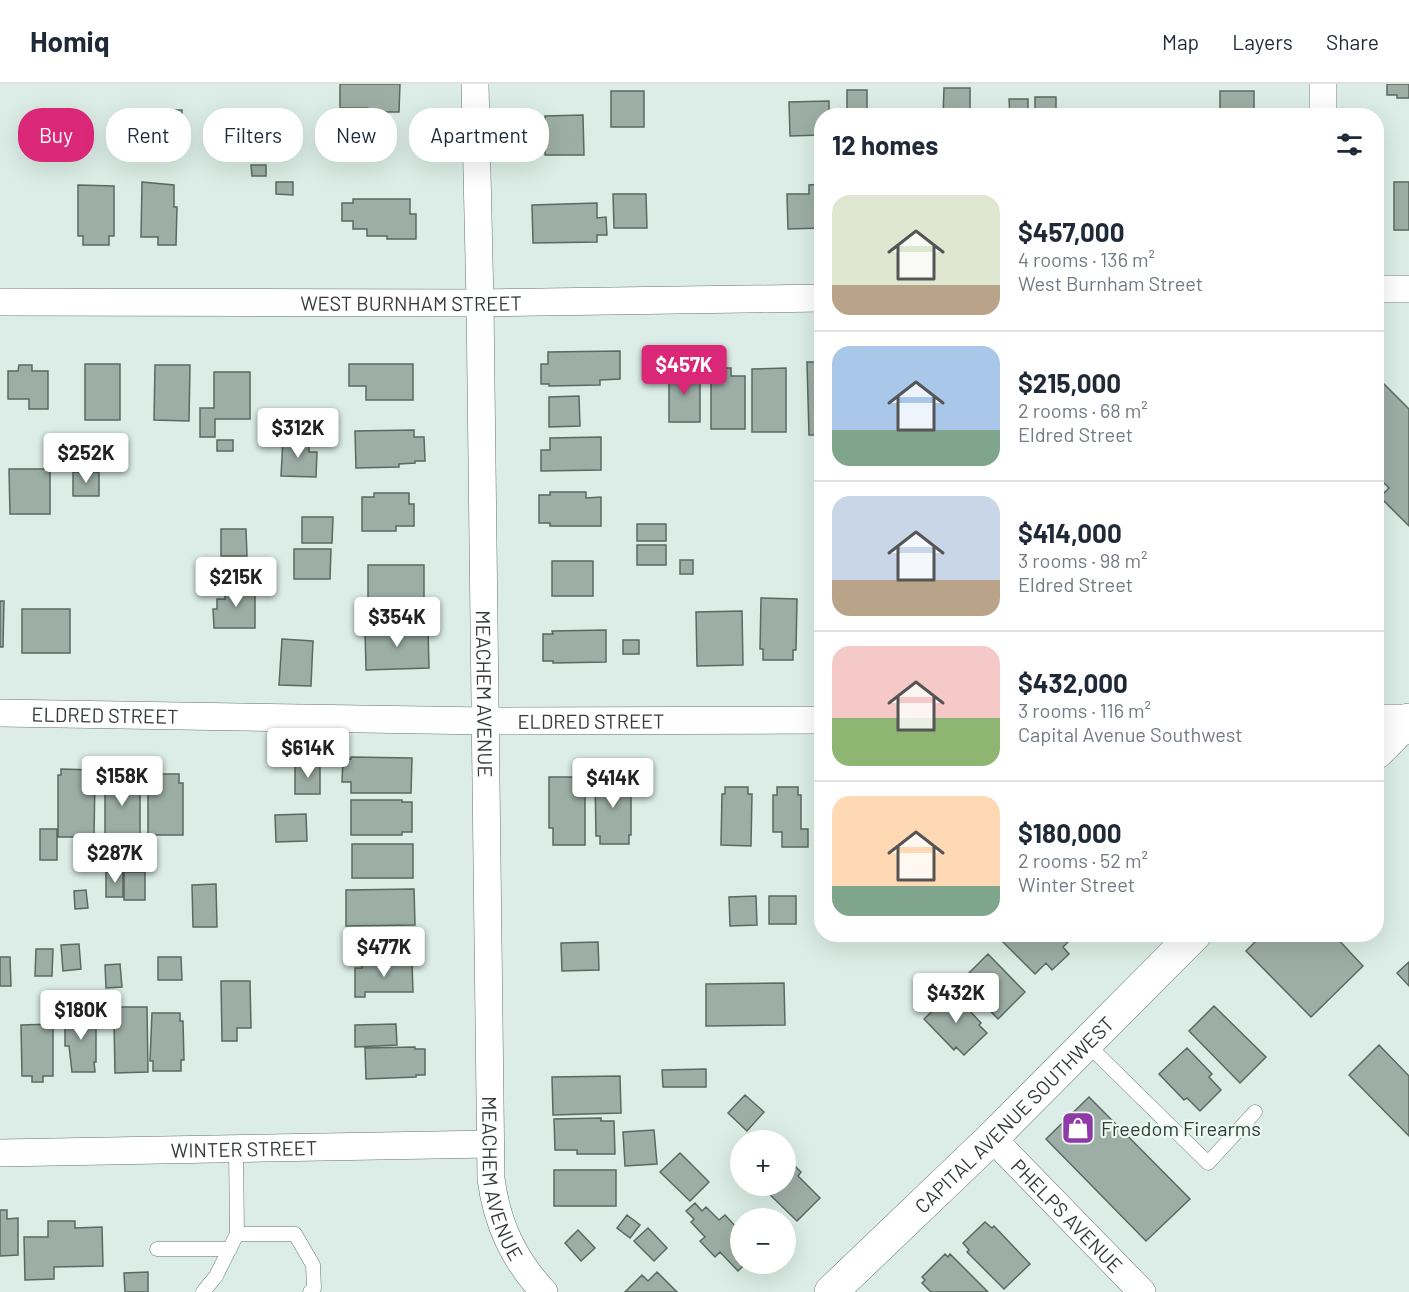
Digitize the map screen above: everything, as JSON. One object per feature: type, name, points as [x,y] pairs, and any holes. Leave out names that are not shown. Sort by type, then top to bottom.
[{"type":"main road","points":[[1384,745],[1409,719]]},
{"type":"main road","name":"CAPITAL AVENUE SOUTHWEST","points":[[831,1292],[992,1138],[1187,942]]},
{"type":"street","name":"MEACHEM AVENUE","points":[[475,84],[486,722],[490,1144],[493,1195],[504,1234],[523,1267],[544,1292]]},
{"type":"street","points":[[1323,84],[1323,108]]},
{"type":"street","points":[[1384,290],[1409,289]]},
{"type":"street","name":"WEST BURNHAM STREET","points":[[0,302],[480,303],[814,298]]},
{"type":"street","name":"ELDRED STREET","points":[[0,713],[486,722],[814,720]]},
{"type":"street","points":[[1384,718],[1409,719]]},
{"type":"street","name":"PHELPS AVENUE","points":[[992,1138],[1142,1292]]},
{"type":"street","name":"WINTER STREET","points":[[0,1154],[490,1144]]},
{"type":"lane","points":[[1086,1043],[1208,1163],[1255,1112]]},
{"type":"lane","points":[[203,1292],[216,1276],[237,1234],[236,1149]]},
{"type":"lane","points":[[237,1234],[296,1234],[313,1265],[314,1288],[310,1292]]},
{"type":"lane","points":[[157,1249],[230,1249]]},
{"type":"building","points":[[340,84],[400,84],[399,112],[397,108],[340,108]]},
{"type":"building","points":[[1387,84],[1409,84],[1409,98],[1387,95]]},
{"type":"building","points":[[944,88],[970,88],[970,108],[943,108]]},
{"type":"building","points":[[847,90],[867,90],[867,108],[847,108]]},
{"type":"building","points":[[611,91],[644,91],[644,127],[611,127]]},
{"type":"building","points":[[1220,91],[1254,91],[1254,108],[1220,108]]},
{"type":"building","points":[[1035,97],[1056,97],[1056,108],[1035,108]]},
{"type":"building","points":[[1009,99],[1028,99],[1028,108],[1010,108]]},
{"type":"building","points":[[829,101],[829,108],[814,108],[814,135],[790,136],[789,102]]},
{"type":"building","points":[[583,115],[584,155],[549,155],[549,116]]},
{"type":"building","points":[[251,165],[266,165],[266,176],[252,176]]},
{"type":"building","points":[[142,182],[174,185],[174,207],[177,207],[176,245],[158,245],[158,237],[141,237]]},
{"type":"building","points":[[276,182],[293,182],[293,195],[276,194]]},
{"type":"building","points":[[1394,182],[1409,182],[1409,230],[1394,230]]},
{"type":"building","points":[[78,185],[114,186],[114,236],[109,236],[109,245],[83,245],[83,236],[78,236]]},
{"type":"building","points":[[809,185],[814,185],[814,228],[788,229],[787,194],[809,194]]},
{"type":"building","points":[[613,194],[646,194],[647,228],[614,228]]},
{"type":"building","points":[[353,199],[410,199],[410,214],[416,214],[416,239],[367,236],[367,229],[353,229],[353,221],[342,221],[342,203],[353,203]]},
{"type":"building","points":[[597,203],[597,218],[606,217],[607,235],[597,235],[597,242],[533,243],[532,205]]},
{"type":"building","points":[[620,351],[620,379],[600,380],[600,385],[549,386],[549,384],[541,384],[541,364],[548,364],[548,352]]},
{"type":"building","points":[[807,362],[814,362],[814,435],[809,435]]},
{"type":"building","points":[[85,364],[120,364],[120,420],[85,420]]},
{"type":"building","points":[[349,364],[413,364],[413,400],[366,400],[366,386],[349,386]]},
{"type":"building","points":[[19,365],[32,365],[32,371],[48,371],[48,409],[29,409],[29,399],[8,399],[8,371],[18,371]]},
{"type":"building","points":[[155,365],[190,365],[189,421],[154,420]]},
{"type":"building","points":[[711,368],[731,368],[731,376],[745,376],[745,429],[711,429]]},
{"type":"building","points":[[786,368],[786,432],[752,432],[752,369]]},
{"type":"building","points":[[669,370],[700,370],[700,422],[669,422]]},
{"type":"building","points":[[214,372],[250,372],[250,419],[215,419],[215,437],[200,437],[200,408],[214,408]]},
{"type":"building","points":[[1384,384],[1409,409],[1409,526],[1384,501],[1384,493],[1389,488],[1384,483]]},
{"type":"building","points":[[579,396],[580,426],[549,427],[549,397]]},
{"type":"building","points":[[414,430],[414,437],[424,437],[425,461],[399,464],[399,467],[356,468],[355,431]]},
{"type":"building","points":[[601,437],[601,470],[541,471],[541,450],[550,450],[550,438]]},
{"type":"building","points":[[283,439],[309,440],[309,452],[317,452],[316,477],[281,476]]},
{"type":"building","points":[[217,440],[233,440],[233,451],[217,451]]},
{"type":"building","points":[[9,469],[50,469],[50,514],[10,514]]},
{"type":"building","points":[[73,472],[99,472],[99,496],[73,496]]},
{"type":"building","points":[[550,492],[586,492],[586,498],[601,497],[601,526],[550,526],[550,523],[539,523],[539,495],[550,495]]},
{"type":"building","points":[[374,493],[409,493],[409,504],[414,504],[414,526],[396,526],[396,531],[362,531],[362,497],[374,497]]},
{"type":"building","points":[[302,517],[333,517],[332,543],[302,543]]},
{"type":"building","points":[[637,524],[666,524],[666,541],[637,541]]},
{"type":"building","points":[[221,529],[246,529],[247,556],[221,556]]},
{"type":"building","points":[[637,545],[666,545],[666,565],[637,565]]},
{"type":"building","points":[[294,549],[331,549],[330,579],[294,579]]},
{"type":"building","points":[[680,560],[693,560],[693,574],[680,574]]},
{"type":"building","points":[[552,561],[593,561],[593,596],[552,596]]},
{"type":"building","points":[[368,565],[424,565],[424,598],[368,598]]},
{"type":"building","points":[[225,586],[255,586],[255,628],[214,628],[213,609],[217,609],[217,599],[225,599]]},
{"type":"building","points":[[761,598],[797,599],[796,650],[793,650],[793,660],[763,660],[763,649],[760,649]]},
{"type":"building","points":[[0,601],[4,601],[3,647],[0,647]]},
{"type":"building","points":[[22,609],[70,609],[70,653],[22,653]]},
{"type":"building","points":[[742,611],[743,665],[697,666],[696,612]]},
{"type":"building","points":[[428,627],[429,668],[366,670],[365,629]]},
{"type":"building","points":[[606,630],[606,662],[553,663],[553,661],[543,661],[543,634],[553,634],[552,631]]},
{"type":"building","points":[[282,639],[313,641],[311,686],[279,685]]},
{"type":"building","points":[[623,640],[639,640],[639,654],[623,654]]},
{"type":"building","points":[[351,757],[412,758],[411,793],[351,793],[351,782],[342,782],[343,759],[351,759]]},
{"type":"building","points":[[295,764],[320,764],[320,794],[295,794]]},
{"type":"building","points":[[61,769],[93,770],[93,776],[95,776],[94,837],[58,837],[58,775],[61,775]]},
{"type":"building","points":[[151,774],[179,774],[179,783],[183,783],[183,835],[148,835],[148,783],[151,783]]},
{"type":"building","points":[[108,776],[136,776],[136,784],[140,784],[140,836],[105,836],[105,784],[108,784]]},
{"type":"building","points":[[595,776],[631,776],[629,844],[600,844],[600,836],[596,836]]},
{"type":"building","points":[[549,777],[585,777],[585,845],[553,845],[553,828],[549,828]]},
{"type":"building","points":[[725,787],[748,787],[748,794],[752,794],[751,846],[721,845],[722,794],[725,794]]},
{"type":"building","points":[[777,787],[798,787],[798,795],[801,795],[801,829],[808,829],[808,847],[782,847],[782,832],[773,832],[773,795],[777,795]]},
{"type":"building","points":[[351,800],[412,802],[412,832],[402,832],[402,835],[351,835]]},
{"type":"building","points":[[306,814],[307,841],[276,842],[275,815]]},
{"type":"building","points":[[40,829],[57,829],[57,860],[40,860]]},
{"type":"building","points":[[352,844],[413,844],[413,878],[352,878]]},
{"type":"building","points":[[106,872],[123,872],[123,897],[106,897]]},
{"type":"building","points":[[124,872],[145,872],[145,900],[124,900]]},
{"type":"building","points":[[216,884],[217,927],[193,927],[192,885]]},
{"type":"building","points":[[414,889],[415,925],[346,926],[346,890]]},
{"type":"building","points":[[86,890],[88,908],[75,909],[74,891]]},
{"type":"building","points":[[756,896],[757,925],[730,926],[729,897]]},
{"type":"building","points":[[769,896],[796,896],[796,924],[769,924]]},
{"type":"building","points":[[598,942],[599,970],[562,971],[561,943]]},
{"type":"building","points":[[1003,942],[1068,942],[1063,947],[1069,954],[1052,970],[1046,963],[1035,974]]},
{"type":"building","points":[[1255,942],[1340,942],[1363,966],[1311,1017],[1246,951]]},
{"type":"building","points":[[79,944],[81,969],[63,971],[61,945]]},
{"type":"building","points":[[36,949],[53,949],[52,976],[35,976]]},
{"type":"building","points":[[988,954],[1025,992],[998,1019],[961,981]]},
{"type":"building","points":[[0,957],[10,957],[11,986],[0,986]]},
{"type":"building","points":[[158,957],[181,957],[182,980],[158,980]]},
{"type":"building","points":[[1409,962],[1409,986],[1397,973]]},
{"type":"building","points":[[361,963],[412,963],[413,992],[365,992],[365,997],[355,997],[355,968],[362,968]]},
{"type":"building","points":[[120,964],[122,987],[106,988],[105,965]]},
{"type":"building","points":[[221,981],[250,981],[251,1028],[237,1028],[237,1041],[222,1041]]},
{"type":"building","points":[[784,983],[785,1025],[706,1026],[706,984]]},
{"type":"building","points":[[952,992],[981,1023],[979,1025],[987,1033],[964,1055],[956,1047],[954,1050],[924,1019]]},
{"type":"building","points":[[1214,1006],[1266,1057],[1240,1083],[1189,1031]]},
{"type":"building","points":[[118,1007],[147,1007],[148,1072],[115,1073],[114,1021],[119,1020]]},
{"type":"building","points":[[96,1012],[95,1072],[72,1072],[69,1046],[65,1046],[65,1013]]},
{"type":"building","points":[[152,1013],[180,1013],[180,1021],[183,1021],[184,1060],[181,1060],[181,1071],[153,1071],[153,1061],[150,1061]]},
{"type":"building","points":[[53,1024],[53,1076],[43,1076],[43,1082],[32,1082],[32,1076],[22,1076],[21,1025]]},
{"type":"building","points":[[396,1024],[397,1045],[355,1047],[355,1025]]},
{"type":"building","points":[[1379,1045],[1409,1076],[1409,1136],[1349,1075]]},
{"type":"building","points":[[415,1047],[415,1049],[425,1049],[425,1075],[366,1079],[365,1048]]},
{"type":"building","points":[[1187,1048],[1212,1074],[1209,1077],[1221,1090],[1200,1111],[1187,1098],[1184,1100],[1159,1074]]},
{"type":"building","points":[[706,1069],[706,1087],[663,1087],[662,1070]]},
{"type":"building","points":[[620,1076],[621,1113],[553,1115],[552,1077]]},
{"type":"building","points":[[745,1095],[764,1112],[748,1130],[728,1113]]},
{"type":"building","points":[[1089,1097],[1190,1199],[1146,1241],[1046,1139]]},
{"type":"building","points":[[601,1118],[601,1121],[614,1121],[615,1154],[577,1154],[577,1150],[555,1150],[554,1119]]},
{"type":"building","points":[[654,1130],[657,1164],[625,1166],[623,1132]]},
{"type":"building","points":[[680,1153],[709,1182],[690,1201],[660,1172]]},
{"type":"building","points":[[796,1167],[801,1172],[798,1176],[820,1198],[797,1221],[796,1208],[784,1208],[771,1196],[796,1196]]},
{"type":"building","points":[[554,1170],[616,1170],[616,1206],[554,1206]]},
{"type":"building","points":[[695,1203],[702,1211],[706,1207],[719,1220],[725,1215],[730,1220],[730,1263],[720,1252],[715,1257],[700,1241],[705,1237],[691,1222],[694,1219],[686,1211]]},
{"type":"building","points":[[0,1210],[7,1210],[7,1219],[18,1218],[18,1255],[0,1256]]},
{"type":"building","points":[[627,1215],[640,1225],[630,1238],[617,1228]]},
{"type":"building","points":[[48,1221],[75,1221],[75,1228],[102,1227],[103,1266],[54,1267],[54,1279],[25,1280],[24,1237],[48,1237]]},
{"type":"building","points":[[985,1222],[992,1228],[994,1226],[1030,1264],[1004,1289],[967,1252],[969,1250],[963,1243]]},
{"type":"building","points":[[648,1228],[667,1248],[654,1261],[634,1241]]},
{"type":"building","points":[[578,1230],[595,1248],[581,1261],[565,1243]]},
{"type":"building","points":[[945,1254],[948,1257],[950,1254],[988,1292],[931,1292],[922,1283],[925,1280],[922,1277]]},
{"type":"building","points":[[148,1272],[148,1292],[125,1292],[124,1273]]},
{"type":"building","points":[[657,1272],[677,1292],[625,1292],[642,1275],[648,1281]]},
{"type":"place","name":"Freedom Firearms","points":[[1078,1128]]}]
